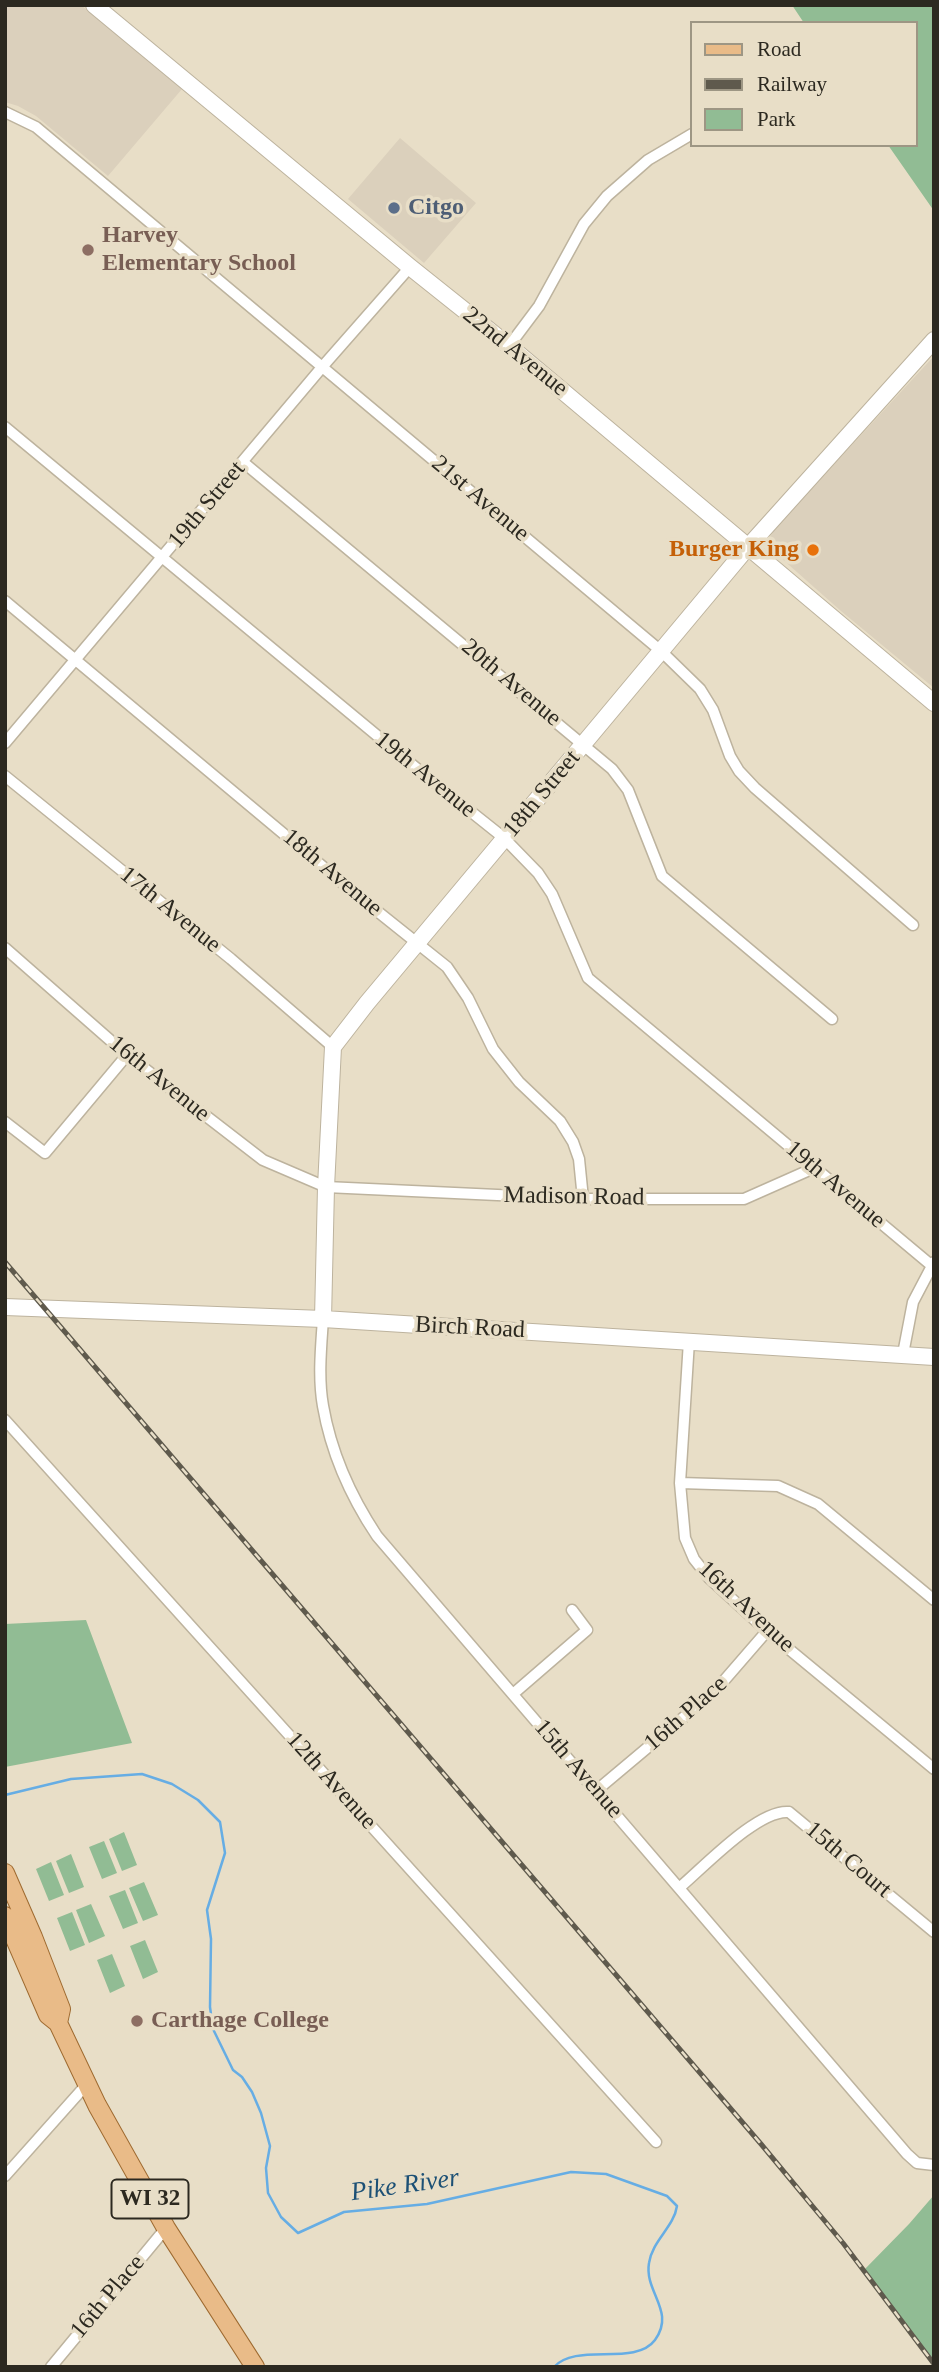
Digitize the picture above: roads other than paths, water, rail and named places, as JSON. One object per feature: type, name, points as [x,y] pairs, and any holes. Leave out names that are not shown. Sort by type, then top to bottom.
[{"type":"main road","name":"WI 32","points":[[5,1873],[61,2009],[58,2024]]},
{"type":"main road","name":"WI 32","points":[[5,1916],[48,2015],[58,2024],[87,2084],[166,2228],[255,2367]]},
{"type":"street","name":"22nd Avenue","points":[[94,5],[410,267],[509,345],[934,703]]},
{"type":"street","name":"21st Avenue","points":[[8,118],[36,127],[661,651],[701,690],[713,710],[730,756],[739,771],[755,788],[913,925]]},
{"type":"street","points":[[509,345],[539,306],[584,224],[607,196],[648,160],[690,135]]},
{"type":"street","name":"19th Street","points":[[5,743],[323,366],[410,267]]},
{"type":"street","name":"18th Street","points":[[333,1047],[747,548],[934,340]]},
{"type":"street","name":"19th Avenue","points":[[5,427],[505,838],[538,873],[552,894],[588,978],[932,1264]]},
{"type":"street","name":"20th Avenue","points":[[243,462],[612,769],[628,790],[662,876],[832,1019]]},
{"type":"street","name":"18th Avenue","points":[[5,600],[447,967],[468,998],[493,1049],[519,1082],[560,1121],[573,1142],[579,1158],[583,1199]]},
{"type":"street","name":"17th Avenue","points":[[5,776],[231,959],[333,1047]]},
{"type":"street","name":"16th Avenue","points":[[5,948],[127,1055],[262,1160],[326,1187]]},
{"type":"street","points":[[323,1319],[333,1047]]},
{"type":"street","points":[[5,1122],[45,1153],[127,1055]]},
{"type":"street","name":"Madison Road","points":[[326,1187],[583,1199],[744,1199],[814,1168]]},
{"type":"street","points":[[903,1354],[913,1302],[932,1264]]},
{"type":"street","name":"Birch Road","points":[[5,1307],[323,1319],[934,1357]]},
{"type":"street","name":"15th Avenue","points":[[323,1319],[320,1363],[323,1406],[336,1453],[351,1491],[382,1542],[907,2154],[917,2163],[934,2165]]},
{"type":"street","name":"16th Avenue","points":[[689,1341],[680,1483],[685,1538],[694,1559],[709,1578],[767,1631],[934,1769]]},
{"type":"street","name":"12th Avenue","points":[[5,1420],[656,2142]]},
{"type":"street","points":[[680,1483],[778,1486],[808,1499],[818,1504],[934,1600]]},
{"type":"street","points":[[513,1695],[587,1630],[572,1610]]},
{"type":"street","name":"16th Place","points":[[597,1790],[715,1691],[767,1631]]},
{"type":"street","name":"15th Court","points":[[680,1888],[755,1823],[780,1811],[789,1812],[934,1932]]},
{"type":"street","points":[[5,2176],[87,2084]]},
{"type":"street","name":"16th Place","points":[[51,2367],[166,2228]]},
{"type":"waterway","name":"Pike River","points":[[5,1795],[71,1779],[142,1774],[172,1784],[198,1800],[220,1822],[225,1853],[207,1910],[211,1939],[210,2007],[213,2029],[233,2070],[242,2077],[252,2092],[261,2113],[270,2146],[266,2168],[268,2193],[281,2217],[298,2233],[344,2212],[427,2204],[571,2172],[606,2174],[667,2196],[677,2206],[672,2221],[654,2248],[649,2263],[651,2283],[662,2320],[661,2330],[655,2340],[646,2348],[634,2352],[576,2356],[554,2367]]},
{"type":"railway","points":[[5,1262],[761,2144],[843,2243],[934,2364]]},
{"type":"place","name":"Citgo","points":[[394,208]]},
{"type":"place","name":"Harvey Elementary School","points":[[88,250]]},
{"type":"place","name":"Burger King","points":[[813,550]]},
{"type":"place","name":"Carthage College","points":[[137,2021]]}]
